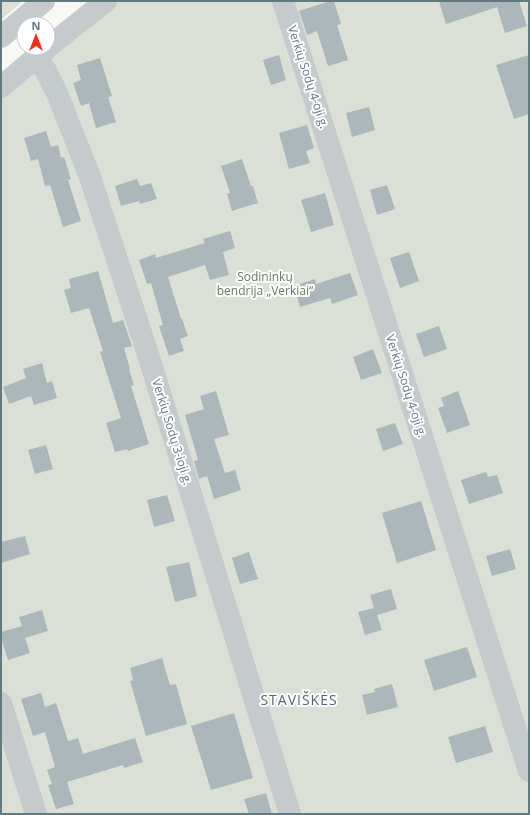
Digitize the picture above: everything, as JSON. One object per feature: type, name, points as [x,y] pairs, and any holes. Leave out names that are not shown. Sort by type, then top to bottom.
[{"type":"street","points":[[1,37],[44,1]]},
{"type":"street","points":[[56,41],[106,1]]},
{"type":"street","name":"Verkių Sodų 4-oji g.","points":[[283,1],[529,771]]},
{"type":"street","points":[[1,87],[37,56]]},
{"type":"street","name":"Verkių Sodų 3-ioji g.","points":[[44,56],[46,71],[57,93],[90,177],[146,348],[290,814]]},
{"type":"street","points":[[1,703],[36,814]]},
{"type":"green space","points":[[1,1],[23,1],[1,20]]},
{"type":"green space","name":"Sodininkų bendrija „Verkiai“","points":[[91,1],[529,1],[529,814],[1,814],[1,75],[24,56],[56,56],[56,30]]},
{"type":"building","points":[[334,1],[341,24],[337,25],[348,60],[328,66],[317,31],[307,35],[299,11]]},
{"type":"building","points":[[439,1],[519,1],[527,26],[505,33],[497,7],[446,24]]},
{"type":"building","points":[[279,55],[286,80],[271,85],[263,60]]},
{"type":"building","points":[[529,55],[529,114],[514,119],[496,65]]},
{"type":"building","points":[[100,58],[112,96],[108,97],[116,122],[96,128],[89,103],[81,106],[73,83],[81,80],[77,65]]},
{"type":"building","points":[[369,107],[375,130],[352,137],[346,113]]},
{"type":"building","points":[[307,125],[314,148],[306,151],[310,163],[289,169],[279,133]]},
{"type":"building","points":[[46,131],[51,147],[58,145],[61,158],[64,157],[71,179],[68,180],[81,221],[63,227],[50,185],[45,186],[38,159],[31,161],[24,138]]},
{"type":"building","points":[[242,159],[258,203],[232,211],[227,194],[230,193],[221,166]]},
{"type":"building","points":[[137,179],[140,186],[151,183],[157,199],[140,204],[139,201],[121,206],[115,186]]},
{"type":"building","points":[[387,185],[395,209],[377,215],[370,190]]},
{"type":"building","points":[[325,193],[334,225],[311,232],[301,200]]},
{"type":"building","points":[[230,231],[235,248],[223,252],[229,275],[210,280],[205,265],[168,277],[188,336],[180,339],[184,351],[169,356],[159,326],[163,325],[151,283],[147,284],[139,260],[155,254],[156,258],[205,243],[203,239]]},
{"type":"building","points":[[409,252],[419,281],[400,288],[390,258]]},
{"type":"building","points":[[98,271],[113,323],[123,320],[132,346],[124,348],[134,385],[131,386],[149,444],[128,451],[127,449],[115,452],[106,423],[121,418],[100,352],[103,351],[89,308],[71,313],[64,290],[71,288],[69,279]]},
{"type":"building","points":[[350,273],[358,295],[332,304],[330,298],[300,307],[294,286],[315,279],[316,284]]},
{"type":"building","points":[[439,326],[447,349],[424,357],[416,334]]},
{"type":"building","points":[[373,349],[382,373],[361,380],[353,357]]},
{"type":"building","points":[[42,363],[47,383],[52,381],[57,398],[34,405],[31,396],[9,404],[3,387],[26,378],[23,369]]},
{"type":"building","points":[[216,391],[229,435],[214,439],[225,473],[235,470],[241,490],[214,499],[207,476],[199,479],[194,461],[198,460],[185,415],[204,409],[200,396]]},
{"type":"building","points":[[458,391],[470,425],[447,433],[438,408],[444,406],[441,398]]},
{"type":"building","points":[[395,423],[403,444],[383,451],[376,429]]},
{"type":"building","points":[[46,445],[53,469],[35,474],[28,450]]},
{"type":"building","points":[[486,472],[488,477],[497,475],[503,493],[469,504],[461,480]]},
{"type":"building","points":[[167,495],[175,521],[154,527],[147,500]]},
{"type":"building","points":[[421,501],[436,550],[397,563],[382,513]]},
{"type":"building","points":[[25,536],[30,554],[1,563],[1,542]]},
{"type":"building","points":[[510,549],[516,569],[492,576],[486,556]]},
{"type":"building","points":[[249,552],[258,579],[240,584],[232,558]]},
{"type":"building","points":[[189,562],[197,596],[175,602],[166,567]]},
{"type":"building","points":[[391,589],[397,609],[377,615],[382,630],[365,635],[358,612],[374,608],[370,595]]},
{"type":"building","points":[[42,610],[48,631],[25,638],[30,653],[8,660],[1,638],[1,632],[22,626],[19,617]]},
{"type":"building","points":[[467,647],[477,677],[434,691],[424,660]]},
{"type":"building","points":[[162,658],[170,685],[176,684],[187,724],[146,736],[130,681],[133,680],[130,668]]},
{"type":"building","points":[[392,684],[398,707],[367,715],[362,695],[375,692],[374,689]]},
{"type":"building","points":[[41,693],[45,707],[56,703],[68,741],[78,738],[83,754],[135,738],[143,762],[124,768],[123,765],[67,782],[74,804],[56,809],[48,785],[52,784],[47,770],[55,767],[45,732],[33,736],[21,699]]},
{"type":"building","points":[[234,713],[253,778],[211,790],[191,726]]},
{"type":"building","points":[[485,726],[493,752],[456,763],[448,737]]},
{"type":"building","points":[[266,793],[272,814],[249,814],[244,799]]},
{"type":"district","name":"STAVIŠKĖS","points":[[299,700]]}]
